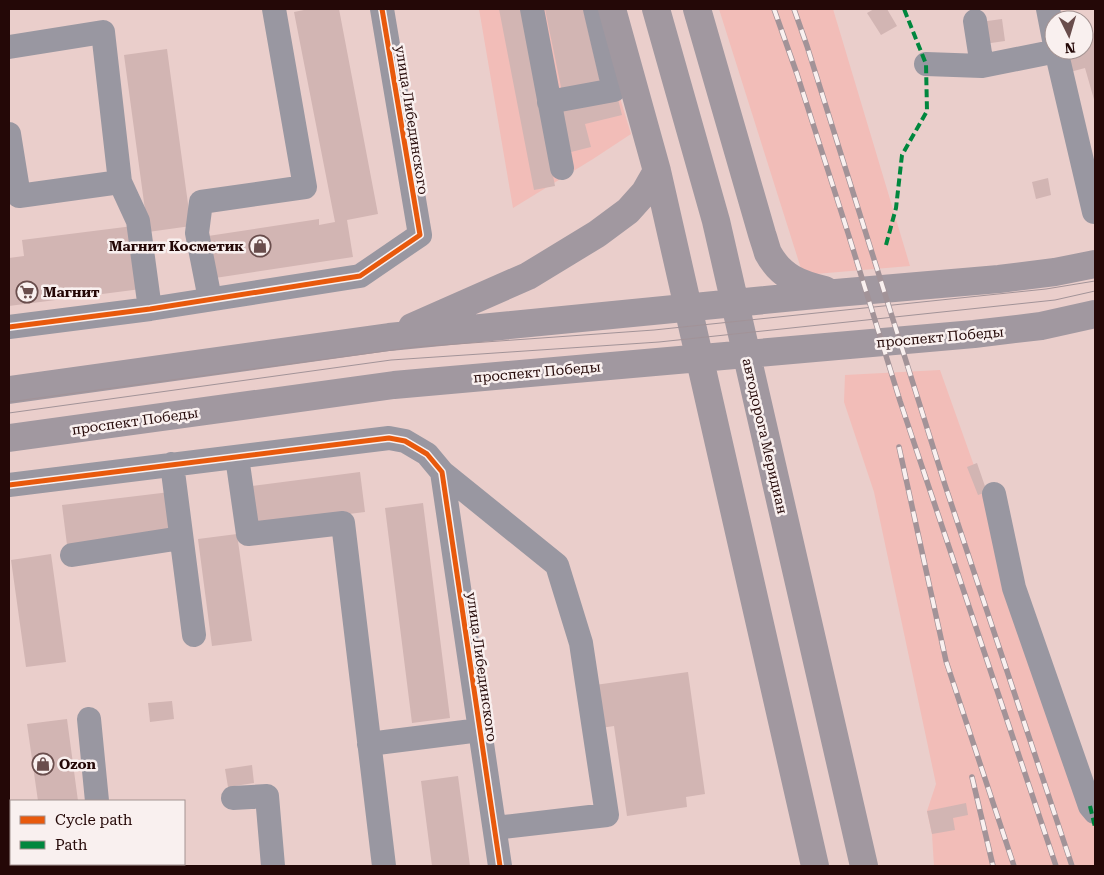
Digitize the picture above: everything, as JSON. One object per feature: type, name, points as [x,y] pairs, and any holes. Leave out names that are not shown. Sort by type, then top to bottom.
[{"type":"main road","points":[[612,9],[657,171],[815,866]]},
{"type":"main road","name":"автодорога Меридиан","points":[[656,9],[716,221],[864,866]]},
{"type":"main road","points":[[697,9],[769,253],[780,269],[791,278],[807,286],[836,293]]},
{"type":"main road","points":[[389,337],[528,276],[597,234],[628,211],[645,192],[657,171]]},
{"type":"main road","points":[[9,390],[389,337],[999,279],[1055,272],[1095,264]]},
{"type":"main road","name":"проспект Победы","points":[[9,438],[394,385],[982,333],[1041,326],[1095,314]]},
{"type":"street","points":[[9,327],[150,309],[210,299],[198,233],[201,202],[306,187],[274,9]]},
{"type":"street","name":"улица Либединского","points":[[210,299],[360,276],[420,235],[382,9]]},
{"type":"street","points":[[532,9],[562,168]]},
{"type":"street","points":[[549,102],[614,90],[595,9]]},
{"type":"street","points":[[975,21],[982,66]]},
{"type":"street","points":[[9,47],[103,32],[120,182],[138,221],[150,309]]},
{"type":"street","points":[[926,64],[982,66],[1044,50]]},
{"type":"street","points":[[1059,60],[1094,212]]},
{"type":"street","points":[[9,134],[19,196],[120,182]]},
{"type":"street","points":[[9,485],[389,438],[405,441],[427,454],[442,472],[557,565],[581,642],[607,815],[495,828]]},
{"type":"street","points":[[237,457],[248,534],[343,523],[384,866]]},
{"type":"street","points":[[172,464],[194,635]]},
{"type":"street","name":"улица Либединского","points":[[442,472],[500,866]]},
{"type":"street","points":[[994,494],[1014,588],[1090,806],[1095,812]]},
{"type":"street","points":[[72,555],[181,538]]},
{"type":"street","points":[[89,719],[97,800]]},
{"type":"street","points":[[369,744],[480,730]]},
{"type":"street","points":[[234,798],[267,796],[273,866]]},
{"type":"shaded area","points":[[479,9],[593,9],[631,134],[513,208]]},
{"type":"shaded area","points":[[719,9],[833,9],[910,266],[803,275]]},
{"type":"shaded area","points":[[940,370],[1095,806],[1095,866],[934,866],[932,834],[927,811],[936,784],[874,492],[844,402],[845,375]]},
{"type":"building","points":[[309,9],[339,9],[378,214],[347,220],[353,257],[215,278],[208,236],[319,219],[319,225],[335,222],[294,12]]},
{"type":"building","points":[[499,9],[521,9],[555,186],[534,190]]},
{"type":"building","points":[[545,9],[583,9],[601,85],[562,92]]},
{"type":"building","points":[[874,9],[887,9],[897,26],[881,35],[867,13]]},
{"type":"building","points":[[1002,19],[1005,41],[984,44],[980,22]]},
{"type":"building","points":[[1094,33],[1095,103],[1085,68],[1070,72],[1067,60],[1094,60]]},
{"type":"building","points":[[167,49],[191,226],[148,232],[124,55]]},
{"type":"building","points":[[617,95],[622,115],[585,124],[591,147],[571,152],[561,108]]},
{"type":"building","points":[[1048,178],[1051,195],[1036,199],[1032,182]]},
{"type":"building","points":[[133,226],[141,289],[9,306],[9,258],[24,256],[22,240]]},
{"type":"building","points":[[977,463],[987,492],[978,495],[967,467]]},
{"type":"building","points":[[360,472],[365,512],[258,525],[252,486]]},
{"type":"building","points":[[170,492],[175,531],[67,545],[62,505]]},
{"type":"building","points":[[423,503],[450,718],[412,723],[385,508]]},
{"type":"building","points":[[237,534],[252,641],[212,646],[198,539]]},
{"type":"building","points":[[51,554],[66,662],[26,667],[11,560]]},
{"type":"building","points":[[688,672],[705,794],[686,797],[687,807],[627,816],[614,726],[601,728],[595,685]]},
{"type":"building","points":[[172,701],[174,719],[150,722],[148,703]]},
{"type":"building","points":[[67,719],[78,800],[38,800],[27,724]]},
{"type":"building","points":[[252,765],[254,783],[228,787],[225,769]]},
{"type":"building","points":[[458,776],[470,866],[432,866],[421,781]]},
{"type":"building","points":[[966,803],[968,815],[953,818],[955,830],[932,834],[927,811]]},
{"type":"building","points":[[46,865],[87,865],[87,866]]},
{"type":"tram line","points":[[9,402],[415,347],[654,330],[1046,289],[1095,281]]},
{"type":"tram line","points":[[9,413],[391,360],[659,342],[1055,300],[1095,291]]},
{"type":"railway","points":[[774,9],[797,74],[900,401],[1056,866]]},
{"type":"railway","points":[[794,9],[945,485],[1072,866]]},
{"type":"railway","points":[[899,447],[946,661],[1014,866]]},
{"type":"railway","points":[[972,777],[993,866]]},
{"type":"marked path","points":[[886,245],[896,208],[902,155],[927,111],[926,64],[904,9]]},
{"type":"marked path","points":[[1090,806],[1095,827]]},
{"type":"cycle path","points":[[9,327],[150,309],[360,276],[420,235],[382,9]]},
{"type":"cycle path","points":[[9,485],[389,438],[405,441],[427,454],[442,472],[500,866]]},
{"type":"place","name":"Магнит Косметик","points":[[260,246]]},
{"type":"place","name":"Магнит","points":[[27,292]]},
{"type":"place","name":"Ozon","points":[[43,764]]}]
